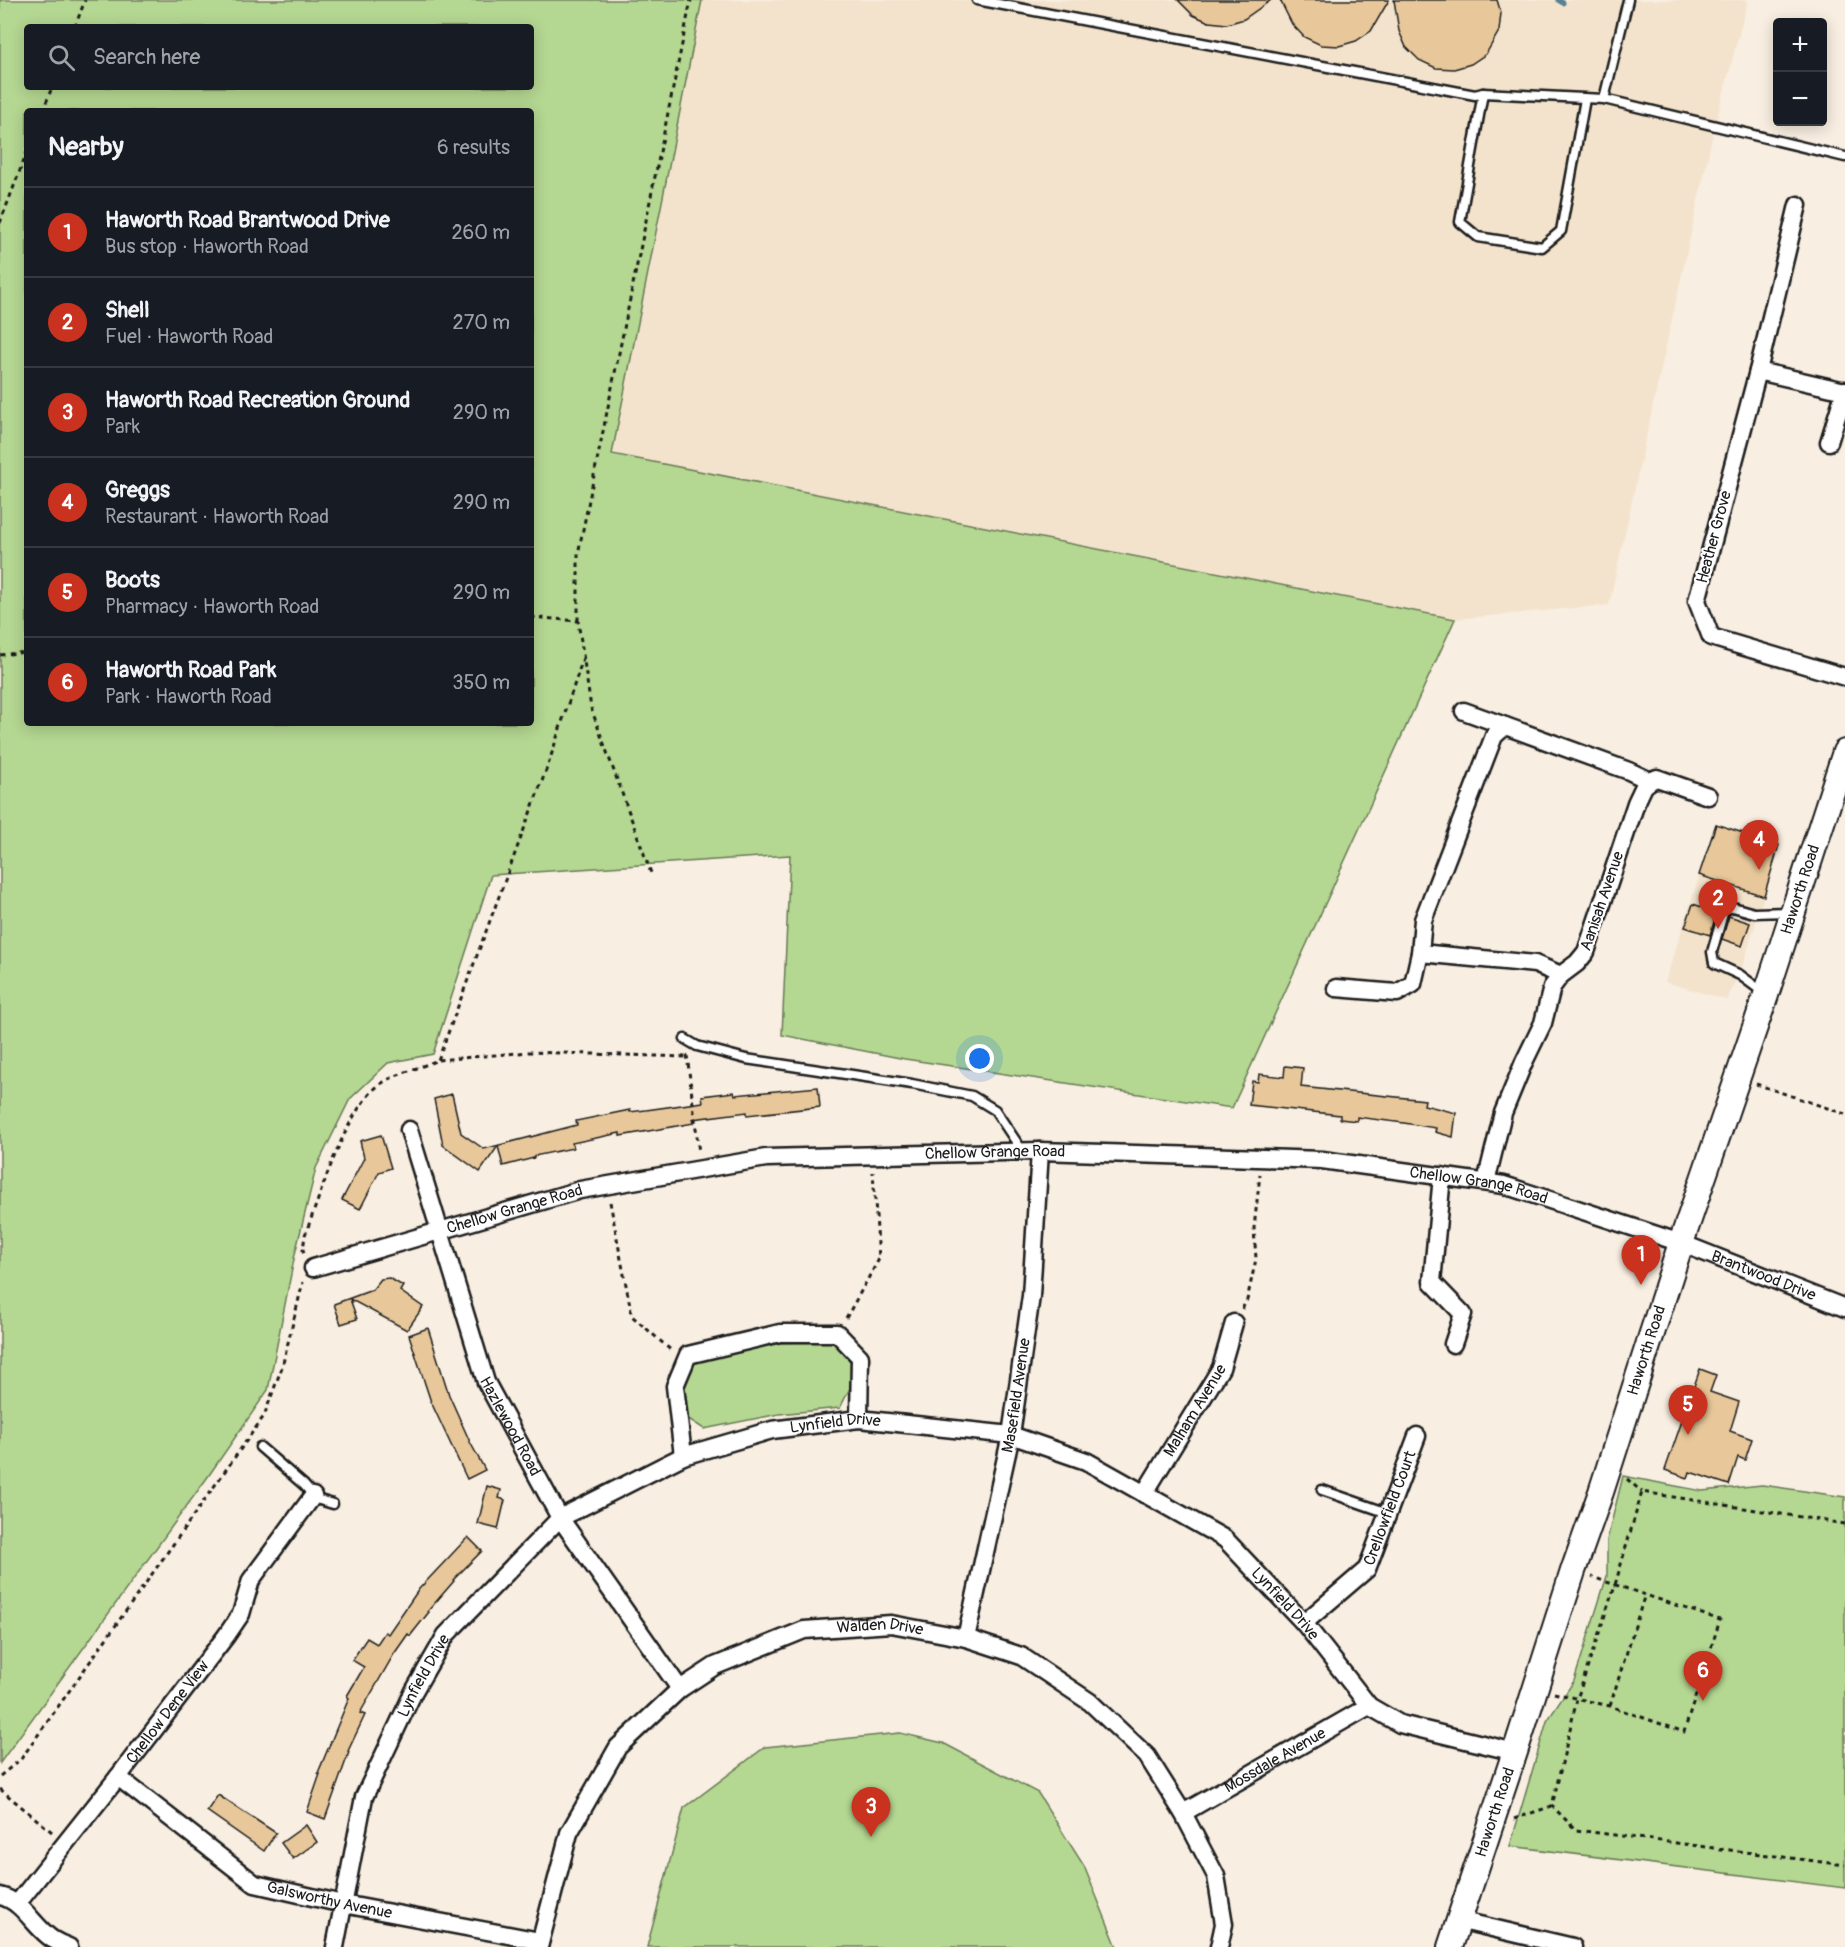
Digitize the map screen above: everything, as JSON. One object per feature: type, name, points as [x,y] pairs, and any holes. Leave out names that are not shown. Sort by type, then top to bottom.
[{"type":"main road","name":"Haworth Road","points":[[1450,1947],[1845,752]]},
{"type":"street","name":"Heather Grove","points":[[1798,205],[1758,371],[1697,601],[1711,638],[1845,677]]},
{"type":"street","points":[[1758,371],[1845,390],[1829,442]]},
{"type":"street","points":[[1464,711],[1629,771],[1650,781],[1657,778],[1708,796]]},
{"type":"street","points":[[1336,988],[1397,993],[1413,984],[1424,920],[1494,736],[1505,726]]},
{"type":"street","name":"Aanisah Avenue","points":[[1486,1182],[1510,1092],[1543,1023],[1552,987],[1561,975],[1577,963],[1586,952],[1636,803],[1644,786],[1650,781]]},
{"type":"street","points":[[1420,953],[1535,964],[1561,975]]},
{"type":"street","name":"Hazlewood Road","points":[[409,1130],[486,1382],[560,1518],[680,1689]]},
{"type":"street","name":"Chellow Grange Road","points":[[313,1268],[580,1190],[766,1158],[1040,1151],[1322,1160],[1486,1182],[1504,1185],[1681,1243]]},
{"type":"street","name":"Masefield Avenue","points":[[966,1638],[1011,1436],[1031,1296],[1040,1151]]},
{"type":"street","points":[[1442,1176],[1432,1282],[1463,1314],[1453,1344]]},
{"type":"street","name":"Brantwood Drive","points":[[1681,1243],[1845,1308]]},
{"type":"street","name":"Malham Avenue","points":[[1144,1494],[1221,1368],[1234,1323]]},
{"type":"street","points":[[683,1456],[675,1386],[688,1355],[780,1333],[837,1333],[860,1357],[859,1419]]},
{"type":"street","name":"Lynfield Drive","points":[[335,1947],[364,1797],[414,1691],[446,1635],[560,1518],[683,1456],[772,1430],[859,1419],[1011,1436],[1086,1461],[1225,1539],[1304,1623],[1369,1706],[1400,1724],[1515,1752]]},
{"type":"street","name":"Crellowfield Court","points":[[1304,1623],[1367,1569],[1417,1436]]},
{"type":"street","name":"Chellow Dene View","points":[[17,1904],[118,1777],[242,1614],[251,1580],[313,1496]]},
{"type":"street","name":"Walden Drive","points":[[540,1944],[569,1833],[618,1747],[680,1689],[715,1665],[804,1630],[891,1623],[966,1638],[1021,1656],[1090,1702],[1147,1756],[1183,1813],[1216,1876],[1224,1924],[1220,1947]]},
{"type":"street","name":"Mossdale Avenue","points":[[1183,1813],[1369,1706]]},
{"type":"street","name":"Galsworthy Avenue","points":[[118,1777],[255,1884],[540,1944]]},
{"type":"street","points":[[0,1896],[17,1904],[51,1938],[69,1947]]},
{"type":"street","points":[[1458,1920],[1572,1947]]},
{"type":"lane","points":[[977,0],[1475,95],[1483,93],[1604,99],[1845,158]]},
{"type":"lane","points":[[1604,99],[1628,0]]},
{"type":"lane","points":[[1483,93],[1460,222],[1478,237],[1542,247],[1561,231],[1585,99]]},
{"type":"lane","points":[[1766,994],[1740,975],[1714,963],[1712,952],[1724,910],[1733,907],[1754,913],[1794,912]]},
{"type":"lane","points":[[685,1039],[697,1046],[747,1059],[912,1084],[972,1096],[995,1110],[1023,1152]]},
{"type":"lane","points":[[260,1447],[304,1485],[313,1496],[320,1501],[333,1504]]},
{"type":"lane","points":[[1322,1490],[1388,1512]]},
{"type":"path","points":[[76,24],[85,0]]},
{"type":"path","points":[[651,873],[591,708],[578,621],[578,554],[691,0]]},
{"type":"path","points":[[44,108],[51,90]]},
{"type":"path","points":[[0,223],[24,160]]},
{"type":"path","points":[[534,616],[578,621]]},
{"type":"path","points":[[0,655],[24,652]]},
{"type":"path","points":[[438,1060],[548,765],[584,656]]},
{"type":"path","points":[[685,1039],[701,1169]]},
{"type":"path","points":[[0,1776],[21,1760],[264,1416],[282,1367],[303,1282],[313,1268],[303,1250],[305,1235],[346,1131],[365,1098],[383,1083],[438,1060],[529,1052],[687,1056]]},
{"type":"path","points":[[1737,1077],[1845,1114]]},
{"type":"path","points":[[837,1333],[879,1259],[872,1156]]},
{"type":"path","points":[[1234,1323],[1247,1300],[1256,1259],[1254,1228],[1262,1158]]},
{"type":"path","points":[[607,1185],[632,1316],[685,1362]]},
{"type":"path","points":[[1623,1476],[1642,1492],[1845,1524]]},
{"type":"path","points":[[1552,1806],[1576,1699],[1615,1585],[1642,1492]]},
{"type":"path","points":[[1535,1688],[1610,1706],[1684,1732],[1717,1631],[1720,1620],[1573,1571]]},
{"type":"path","points":[[1610,1706],[1645,1594]]},
{"type":"path","points":[[0,1789],[65,1843]]},
{"type":"path","points":[[1489,1828],[1552,1806]]},
{"type":"path","points":[[1552,1806],[1576,1830],[1845,1864]]},
{"type":"shaded area","points":[[702,0],[1748,0],[1713,133],[1609,605],[1455,619],[612,454]]},
{"type":"shaded area","points":[[1716,824],[1779,845],[1744,962],[1727,1000],[1665,982]]},
{"type":"green space","points":[[0,0],[702,0],[612,454],[1455,619],[1232,1108],[905,1059],[782,1035],[790,855],[491,875],[433,1054],[388,1063],[350,1099],[316,1168],[295,1254],[268,1390],[207,1478],[0,1763]]},
{"type":"green space","points":[[833,1342],[851,1362],[851,1386],[840,1408],[779,1414],[704,1429],[687,1418],[682,1385],[693,1362],[780,1343]]},
{"type":"green space","points":[[1623,1476],[1702,1491],[1762,1485],[1845,1497],[1845,1888],[1510,1846],[1547,1721],[1574,1681],[1607,1576],[1607,1540]]},
{"type":"green space","points":[[900,1733],[943,1743],[1038,1793],[1084,1866],[1117,1947],[647,1947],[684,1808],[765,1747]]},
{"type":"building","points":[[1178,0],[1271,0],[1244,19],[1227,24],[1209,22],[1193,15]]},
{"type":"building","points":[[1280,0],[1389,0],[1371,31],[1356,41],[1339,46],[1321,45],[1304,37],[1292,24]]},
{"type":"building","points":[[1394,0],[1497,0],[1501,13],[1499,31],[1486,54],[1471,64],[1454,69],[1436,68],[1419,60],[1406,47],[1399,31]]},
{"type":"building","points":[[1716,824],[1779,845],[1764,896],[1699,875]]},
{"type":"building","points":[[1693,904],[1717,912],[1710,935],[1685,927]]},
{"type":"building","points":[[1729,916],[1750,923],[1742,946],[1722,939]]},
{"type":"building","points":[[1285,1066],[1303,1068],[1301,1087],[1425,1100],[1424,1105],[1456,1113],[1453,1137],[1435,1132],[1436,1128],[1357,1117],[1357,1121],[1340,1119],[1340,1115],[1249,1105],[1252,1081],[1258,1082],[1259,1074],[1284,1077]]},
{"type":"building","points":[[818,1087],[820,1107],[747,1115],[747,1112],[693,1119],[694,1123],[620,1136],[620,1133],[572,1143],[573,1148],[534,1156],[534,1158],[503,1166],[498,1146],[480,1172],[443,1145],[434,1099],[452,1094],[461,1133],[484,1149],[577,1125],[576,1121],[630,1110],[630,1112],[703,1102],[702,1096]]},
{"type":"building","points":[[381,1135],[391,1168],[379,1172],[360,1209],[342,1200],[364,1158],[360,1141]]},
{"type":"building","points":[[389,1278],[403,1286],[400,1291],[423,1307],[407,1330],[350,1299],[357,1319],[341,1324],[334,1304],[372,1290],[381,1279]]},
{"type":"building","points":[[428,1328],[449,1395],[485,1470],[467,1479],[431,1402],[409,1335]]},
{"type":"building","points":[[1700,1369],[1716,1375],[1710,1392],[1739,1402],[1730,1431],[1752,1439],[1745,1460],[1738,1457],[1729,1485],[1690,1472],[1688,1478],[1665,1470]]},
{"type":"building","points":[[487,1486],[501,1490],[499,1498],[505,1500],[498,1529],[478,1524]]},
{"type":"building","points":[[468,1537],[482,1551],[453,1580],[394,1654],[360,1713],[365,1715],[348,1751],[325,1819],[307,1812],[320,1774],[318,1773],[349,1698],[347,1696],[364,1667],[352,1660],[367,1638],[377,1644],[385,1632],[388,1634],[419,1589]]},
{"type":"building","points":[[218,1795],[276,1833],[264,1851],[207,1811]]},
{"type":"building","points":[[306,1825],[317,1842],[293,1859],[281,1843]]},
{"type":"waterway","points":[[1558,0],[1563,3]]},
{"type":"place","name":"Greggs","points":[[1759,870]]},
{"type":"place","name":"Shell","points":[[1718,929]]},
{"type":"place","name":"Haworth Road Brantwood Drive","points":[[1641,1285]]},
{"type":"place","name":"Boots","points":[[1688,1435]]},
{"type":"place","name":"Haworth Road Park","points":[[1703,1701]]},
{"type":"place","name":"Haworth Road Recreation Ground","points":[[871,1837]]}]
